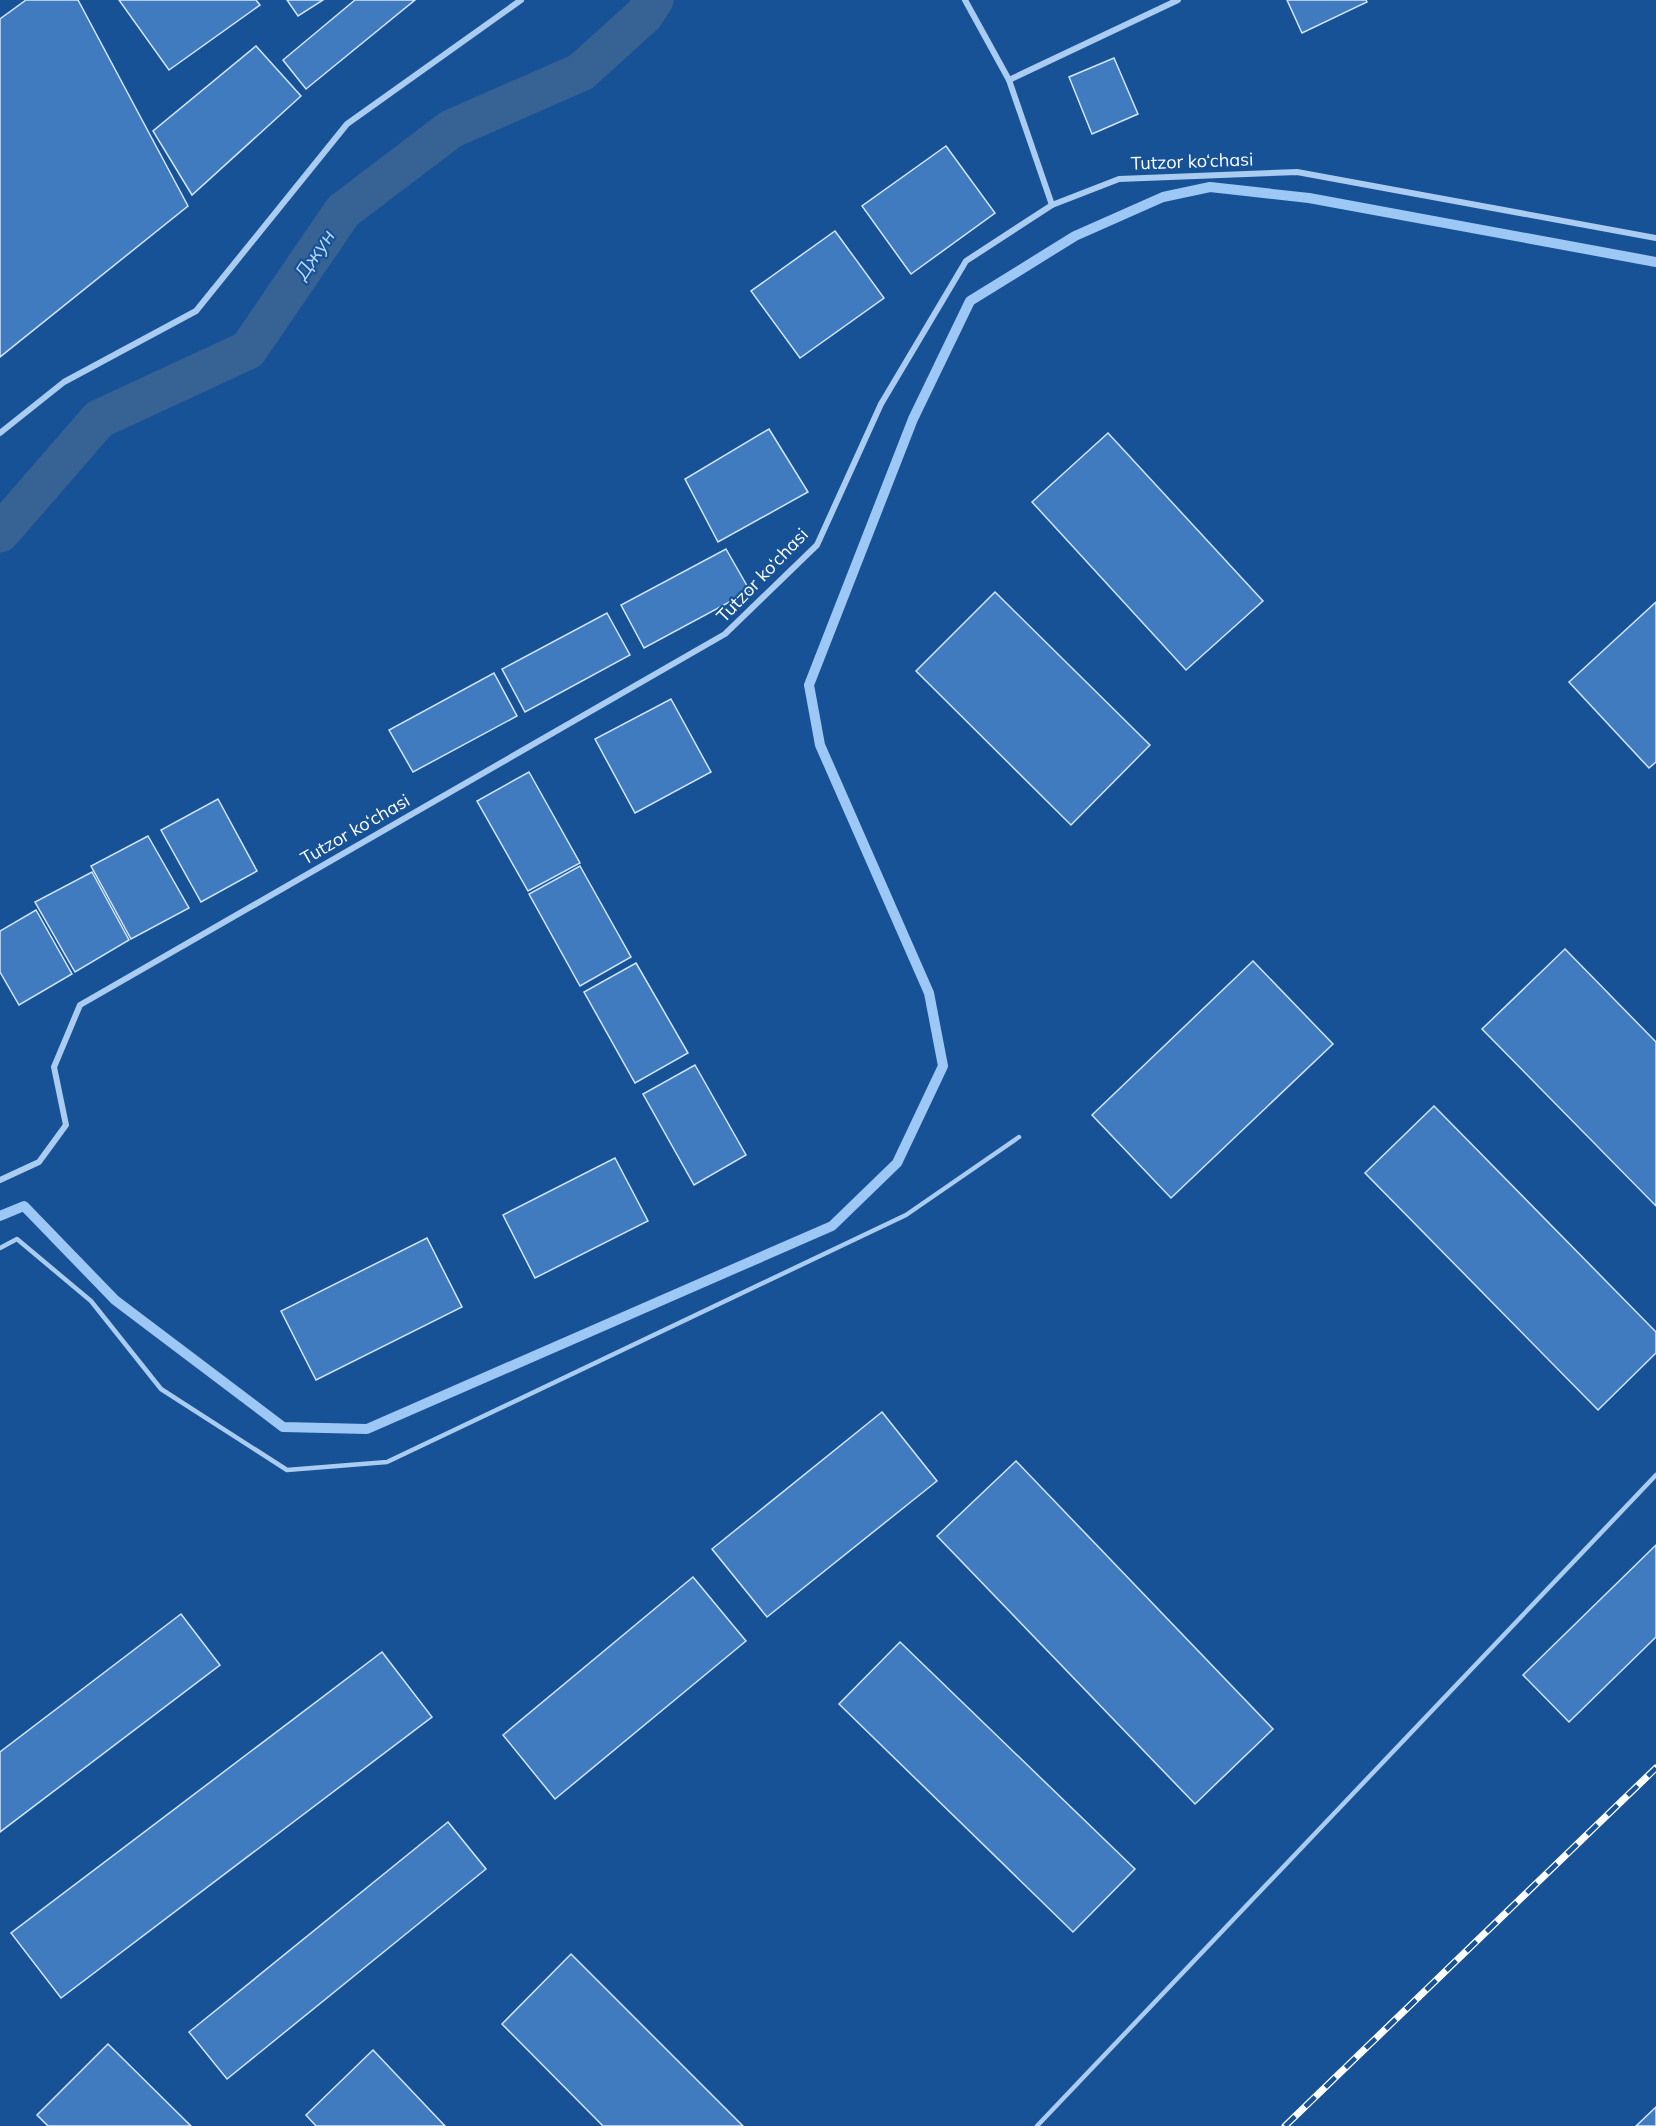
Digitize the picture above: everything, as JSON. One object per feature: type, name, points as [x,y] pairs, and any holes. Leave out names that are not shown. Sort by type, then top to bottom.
[{"type":"street","points":[[0,433],[64,382],[195,311],[347,124],[521,0]]},
{"type":"street","points":[[965,0],[1009,80],[1052,205]]},
{"type":"street","points":[[1009,80],[1178,0]]},
{"type":"street","name":"Tutzor ko‘chasi","points":[[0,1180],[39,1162],[66,1125],[54,1067],[80,1005],[725,634],[817,545],[881,404],[966,261],[1052,205],[1119,179],[1297,172],[1656,238]]},
{"type":"lane","points":[[0,1248],[17,1239],[91,1301],[161,1389],[287,1470],[387,1462],[906,1215],[1019,1137]]},
{"type":"lane","points":[[1037,2126],[1656,1475]]},
{"type":"building","points":[[26,0],[78,0],[188,206],[0,357],[0,19]]},
{"type":"building","points":[[119,0],[256,0],[260,5],[169,70]]},
{"type":"building","points":[[287,0],[323,0],[298,16]]},
{"type":"building","points":[[355,0],[415,0],[306,89],[283,60]]},
{"type":"building","points":[[1287,0],[1366,0],[1367,2],[1302,33]]},
{"type":"building","points":[[256,46],[301,96],[192,195],[153,131]]},
{"type":"building","points":[[1114,58],[1138,114],[1092,134],[1069,77]]},
{"type":"building","points":[[946,146],[995,213],[911,274],[862,206]]},
{"type":"building","points":[[835,231],[884,298],[800,358],[751,291]]},
{"type":"building","points":[[769,429],[808,492],[718,542],[685,479]]},
{"type":"building","points":[[1108,433],[1263,601],[1186,670],[1032,502]]},
{"type":"building","points":[[726,549],[750,591],[644,648],[621,605]]},
{"type":"building","points":[[995,592],[1150,745],[1071,825],[916,671]]},
{"type":"building","points":[[1656,602],[1656,762],[1649,768],[1569,682]]},
{"type":"building","points":[[607,613],[630,655],[525,712],[502,669]]},
{"type":"building","points":[[494,673],[517,716],[413,772],[389,730]]},
{"type":"building","points":[[671,699],[711,772],[635,813],[595,739]]},
{"type":"building","points":[[529,772],[580,863],[528,891],[477,801]]},
{"type":"building","points":[[218,799],[257,871],[201,902],[161,830]]},
{"type":"building","points":[[148,836],[189,908],[131,939],[91,866]]},
{"type":"building","points":[[580,866],[631,957],[580,986],[529,894]]},
{"type":"building","points":[[92,872],[129,940],[75,972],[35,902]]},
{"type":"building","points":[[36,910],[72,974],[19,1005],[0,972],[0,931]]},
{"type":"building","points":[[1565,949],[1656,1042],[1656,1206],[1482,1029]]},
{"type":"building","points":[[1253,961],[1333,1044],[1171,1198],[1092,1115]]},
{"type":"building","points":[[636,963],[688,1053],[635,1083],[584,992]]},
{"type":"building","points":[[695,1065],[746,1155],[694,1185],[643,1094]]},
{"type":"building","points":[[1434,1106],[1656,1332],[1656,1353],[1598,1410],[1365,1173]]},
{"type":"building","points":[[615,1158],[648,1221],[535,1278],[503,1215]]},
{"type":"building","points":[[427,1238],[462,1307],[316,1380],[281,1311]]},
{"type":"building","points":[[882,1412],[937,1481],[767,1617],[712,1549]]},
{"type":"building","points":[[1016,1461],[1273,1729],[1195,1804],[937,1536]]},
{"type":"building","points":[[1656,1545],[1656,1637],[1569,1722],[1523,1675]]},
{"type":"building","points":[[693,1577],[746,1641],[555,1799],[503,1735]]},
{"type":"building","points":[[181,1614],[220,1665],[0,1832],[0,1752]]},
{"type":"building","points":[[900,1642],[1135,1869],[1073,1932],[839,1704]]},
{"type":"building","points":[[382,1652],[432,1717],[61,1998],[11,1933]]},
{"type":"building","points":[[448,1822],[486,1869],[227,2079],[189,2032]]},
{"type":"building","points":[[571,1954],[743,2126],[603,2126],[502,2024]]},
{"type":"building","points":[[108,2044],[191,2126],[48,2126],[37,2115]]},
{"type":"building","points":[[373,2050],[445,2126],[316,2126],[306,2115]]},
{"type":"building","points":[[1656,2107],[1656,2126],[1636,2126]]},
{"type":"waterway","name":"Джун","points":[[0,533],[99,419],[248,350],[343,211],[451,129],[581,72],[644,15],[654,0]]},
{"type":"waterway","points":[[0,1216],[24,1206],[115,1300],[283,1427],[367,1429],[832,1226],[897,1163],[943,1066],[929,993],[820,745],[809,685],[913,419],[970,301],[1075,236],[1163,197],[1210,187],[1309,198],[1656,262]]},
{"type":"railway","points":[[1285,2126],[1656,1768]]}]
